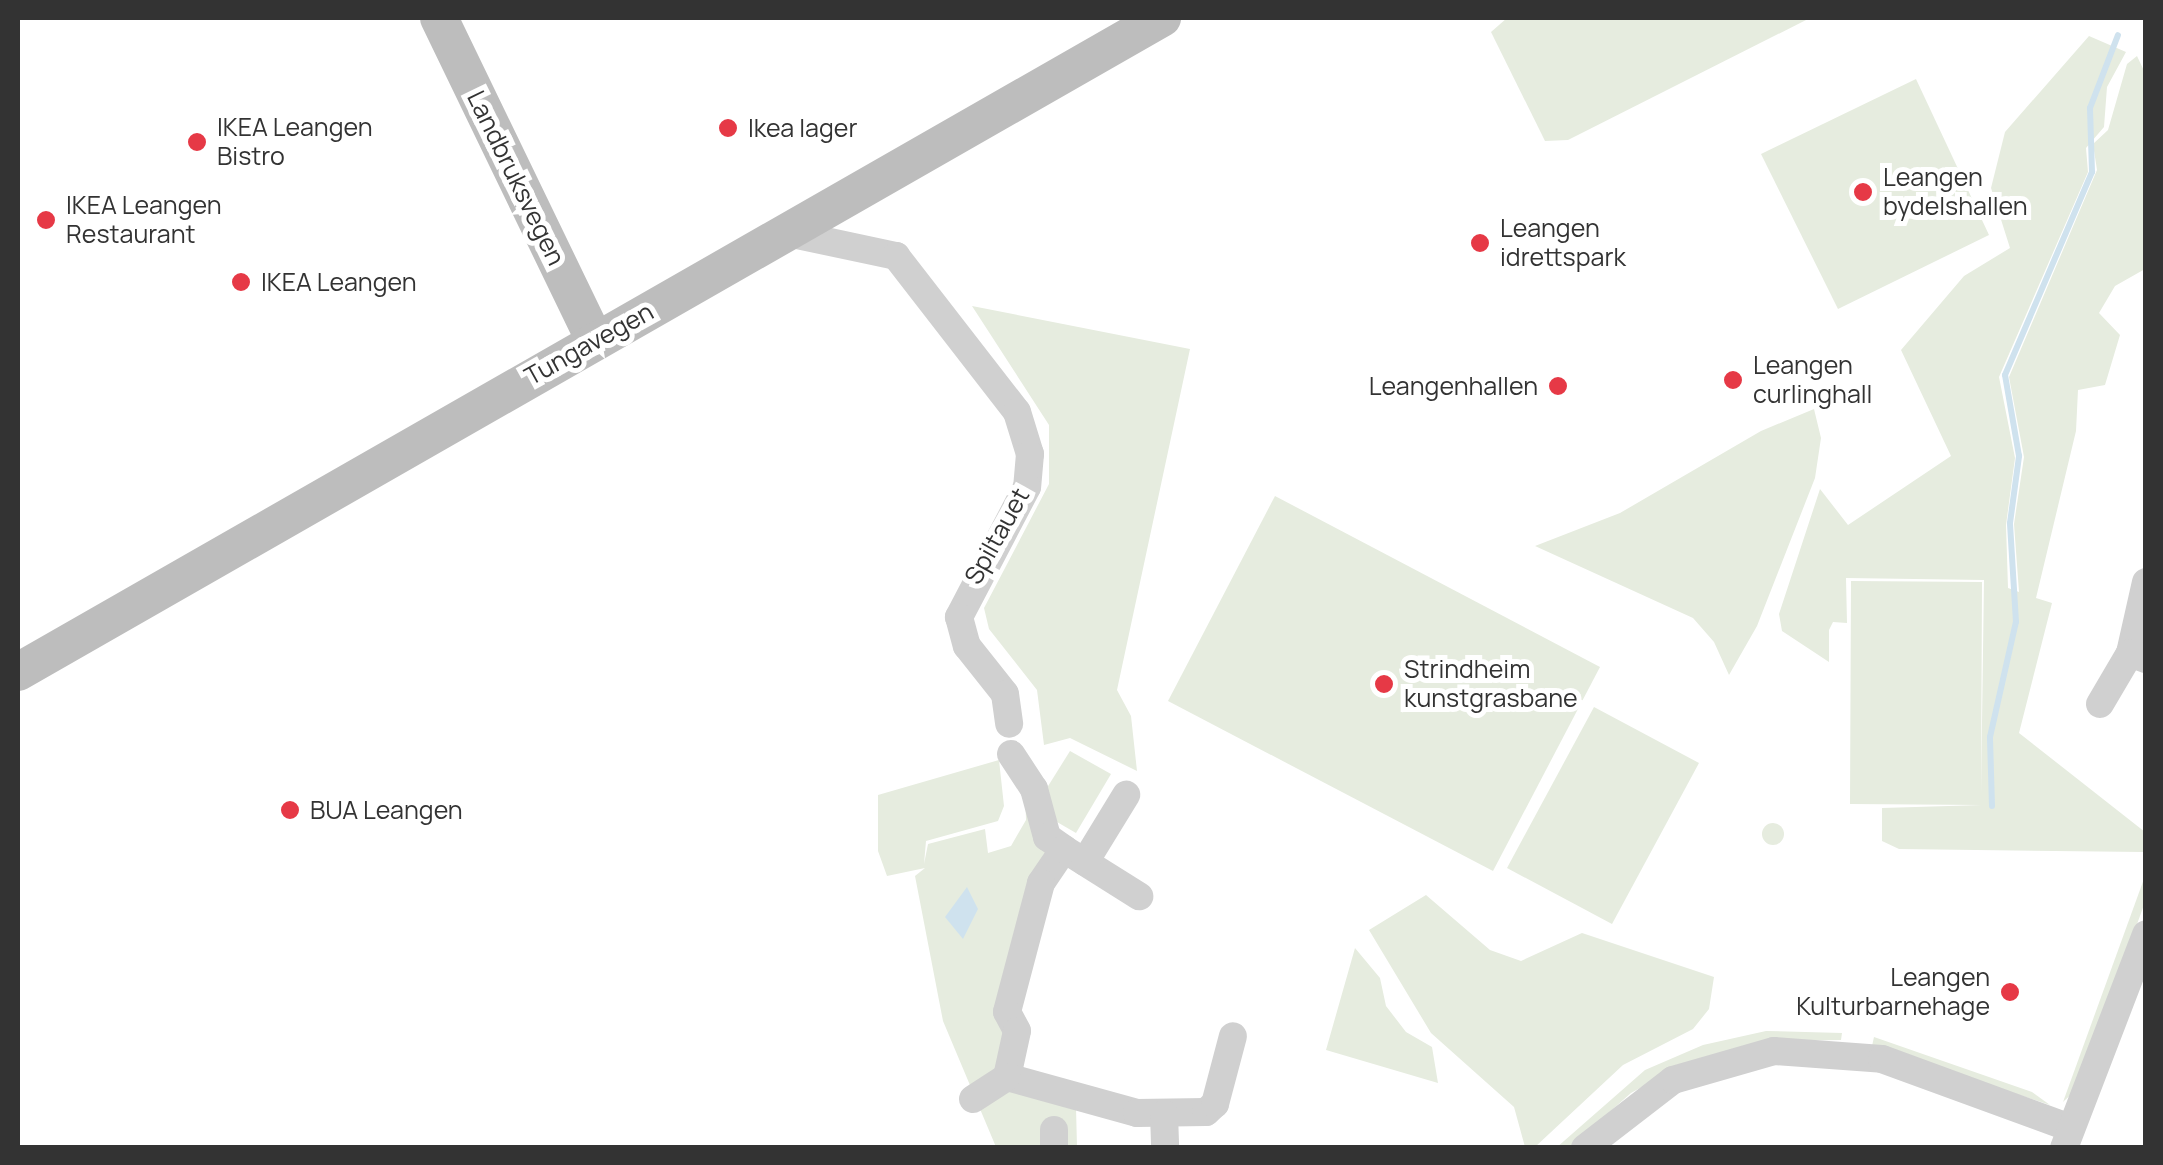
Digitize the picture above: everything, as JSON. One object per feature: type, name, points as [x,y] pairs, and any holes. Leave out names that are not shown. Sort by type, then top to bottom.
[{"type":"street","name":"Landbruksvegen","points":[[439,18],[594,339]]},
{"type":"street","name":"Tungavegen","points":[[18,672],[594,339],[1162,18]]},
{"type":"street","name":"Spiltauet","points":[[782,232],[896,256],[1026,433],[1026,487],[959,617],[968,646],[1005,694],[1008,724]]},
{"type":"street","points":[[2100,704],[2138,656],[2146,582]]},
{"type":"street","points":[[1010,754],[1034,788],[1047,836],[1139,896]]},
{"type":"street","points":[[1007,1078],[1017,1031],[1007,1012],[1041,883],[1074,856],[1126,794]]},
{"type":"street","points":[[1585,1148],[1673,1080],[1774,1050],[1882,1058],[2068,1138],[2146,934]]},
{"type":"street","points":[[973,1098],[1007,1078],[1137,1113],[1206,1112],[1216,1104],[1232,1036]]},
{"type":"street","points":[[1164,1114],[1166,1148]]},
{"type":"shaded area","points":[[1507,18],[1810,18],[1568,140],[1545,141],[1491,32]]},
{"type":"shaded area","points":[[2089,36],[2126,52],[2107,87],[2104,127],[2086,148],[2088,172],[1999,377],[2015,458],[2006,525],[2008,588],[2019,592],[2014,524],[2024,457],[2009,377],[2097,170],[2093,144],[2108,130],[2127,64],[2137,56],[2146,75],[2145,269],[2115,286],[2099,313],[2120,335],[2105,385],[2078,390],[2076,431],[2036,598],[2052,603],[2019,733],[2145,832],[2145,847],[2143,852],[1899,849],[1882,841],[1882,808],[1982,805],[1850,804],[1851,581],[1982,582],[1981,795],[1984,580],[1846,578],[1847,623],[1833,622],[1829,630],[1829,662],[1782,631],[1779,614],[1820,489],[1848,525],[1951,456],[1901,350],[1964,276],[2010,248],[1991,188],[2005,132]]},
{"type":"shaded area","points":[[1916,79],[1989,235],[1838,309],[1761,154]]},
{"type":"shaded area","points":[[972,306],[1190,349],[1117,690],[1131,716],[1137,771],[1070,738],[1044,745],[1037,690],[989,629],[984,608],[1049,484],[1049,425]]},
{"type":"shaded area","points":[[1814,409],[1821,438],[1815,478],[1757,626],[1729,675],[1714,642],[1693,618],[1535,546],[1620,513],[1761,431]]},
{"type":"shaded area","name":"Strindheim kunstgrasbane","points":[[1275,496],[1600,667],[1493,871],[1168,701]]},
{"type":"shaded area","points":[[1594,707],[1699,763],[1612,924],[1507,868]]},
{"type":"shaded area","points":[[1070,751],[1111,774],[1076,833],[1057,822],[1045,791]]},
{"type":"shaded area","points":[[999,760],[1004,806],[998,821],[926,841],[924,864],[928,844],[985,829],[988,853],[1011,846],[1026,820],[1025,788],[1055,853],[1000,1074],[1076,1107],[1077,1147],[996,1147],[943,1021],[915,876],[925,868],[887,876],[878,851],[878,795]]},
{"type":"shaded area","points":[[1773,823],[1781,826],[1781,842],[1773,845],[1765,842],[1762,834],[1765,826]]},
{"type":"shaded area","points":[[2145,876],[2145,902],[2078,1088],[2063,1102]]},
{"type":"shaded area","points":[[1426,895],[1490,950],[1521,961],[1582,933],[1714,977],[1709,1009],[1693,1029],[1623,1065],[1535,1147],[1525,1147],[1514,1107],[1431,1033],[1369,930]]},
{"type":"shaded area","points":[[1355,948],[1380,978],[1386,1006],[1406,1032],[1432,1047],[1438,1083],[1326,1050]]},
{"type":"shaded area","points":[[1766,1031],[1842,1033],[1841,1040],[1764,1041],[1685,1063],[1631,1093],[1570,1147],[1556,1148],[1645,1070],[1703,1045]]},
{"type":"shaded area","points":[[1874,1037],[2032,1092],[2050,1105],[1872,1046]]},
{"type":"water","points":[[967,887],[978,909],[963,939],[945,917]]},
{"type":"waterway","points":[[1992,806],[1990,737],[2016,622],[2010,523],[2019,456],[2005,375],[2092,172],[2090,108],[2118,35]]},
{"type":"place","name":"Ikea lager","points":[[728,128]]},
{"type":"place","name":"IKEA Leangen Bistro","points":[[197,142]]},
{"type":"place","name":"Leangen bydelshallen","points":[[1863,192]]},
{"type":"place","name":"IKEA Leangen Restaurant","points":[[46,220]]},
{"type":"place","name":"Leangen idrettspark","points":[[1480,243]]},
{"type":"place","name":"IKEA Leangen","points":[[241,282]]},
{"type":"place","name":"Leangen curlinghall","points":[[1733,380]]},
{"type":"place","name":"Leangenhallen","points":[[1558,386]]},
{"type":"place","name":"Strindheim kunstgrasbane","points":[[1384,684]]},
{"type":"place","name":"BUA Leangen","points":[[290,810]]},
{"type":"place","name":"Leangen Kulturbarnehage","points":[[2010,992]]}]
